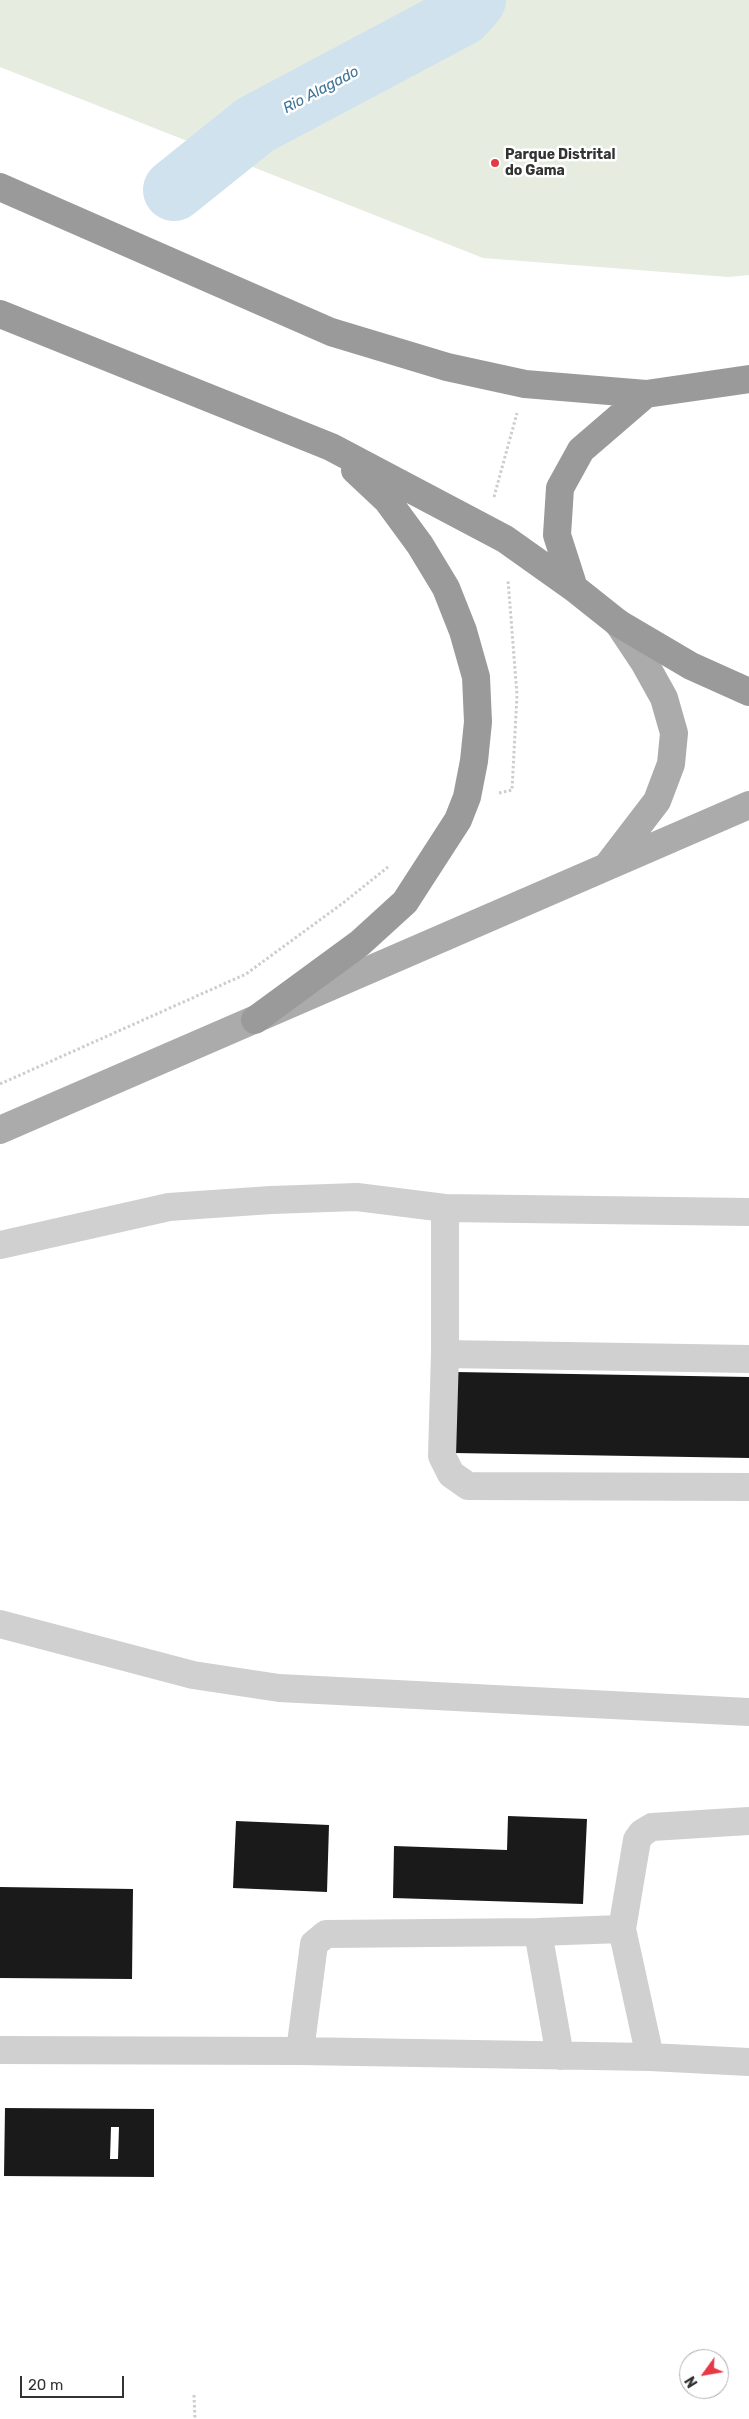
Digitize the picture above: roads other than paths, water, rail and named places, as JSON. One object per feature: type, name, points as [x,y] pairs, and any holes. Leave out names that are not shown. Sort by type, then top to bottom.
[{"type":"highway","points":[[0,187],[331,332],[447,367],[525,384],[646,394],[749,379]]},
{"type":"highway","points":[[0,314],[331,447],[486,528],[574,588],[618,623],[692,666],[749,692]]},
{"type":"highway","points":[[574,588],[557,535],[560,488],[581,450],[646,394]]},
{"type":"highway","points":[[255,1020],[360,943],[405,902],[458,820],[467,797],[474,761],[478,722],[476,677],[463,631],[446,588],[420,545],[387,500],[331,447]]},
{"type":"main road","points":[[607,867],[657,801],[672,764],[674,733],[664,698],[644,662],[618,623]]},
{"type":"main road","points":[[0,1130],[749,805]]},
{"type":"lane","points":[[0,1245],[169,1207],[357,1197],[445,1208],[749,1212]]},
{"type":"lane","points":[[445,1208],[445,1354],[442,1456],[451,1474],[468,1486],[749,1487]]},
{"type":"lane","points":[[445,1354],[749,1359]]},
{"type":"lane","points":[[0,1624],[193,1675],[278,1688],[749,1712]]},
{"type":"lane","points":[[650,2057],[622,1930],[637,1840],[642,1833],[652,1827],[749,1821]]},
{"type":"lane","points":[[300,2051],[314,1944],[326,1934],[622,1930]]},
{"type":"lane","points":[[538,1932],[560,2056]]},
{"type":"lane","points":[[0,2050],[300,2051],[650,2057],[749,2062]]},
{"type":"waterway","name":"Rio Alagado","points":[[174,190],[255,125],[462,15],[475,0]]},
{"type":"place","name":"Parque Distrital do Gama","points":[[495,163]]}]
